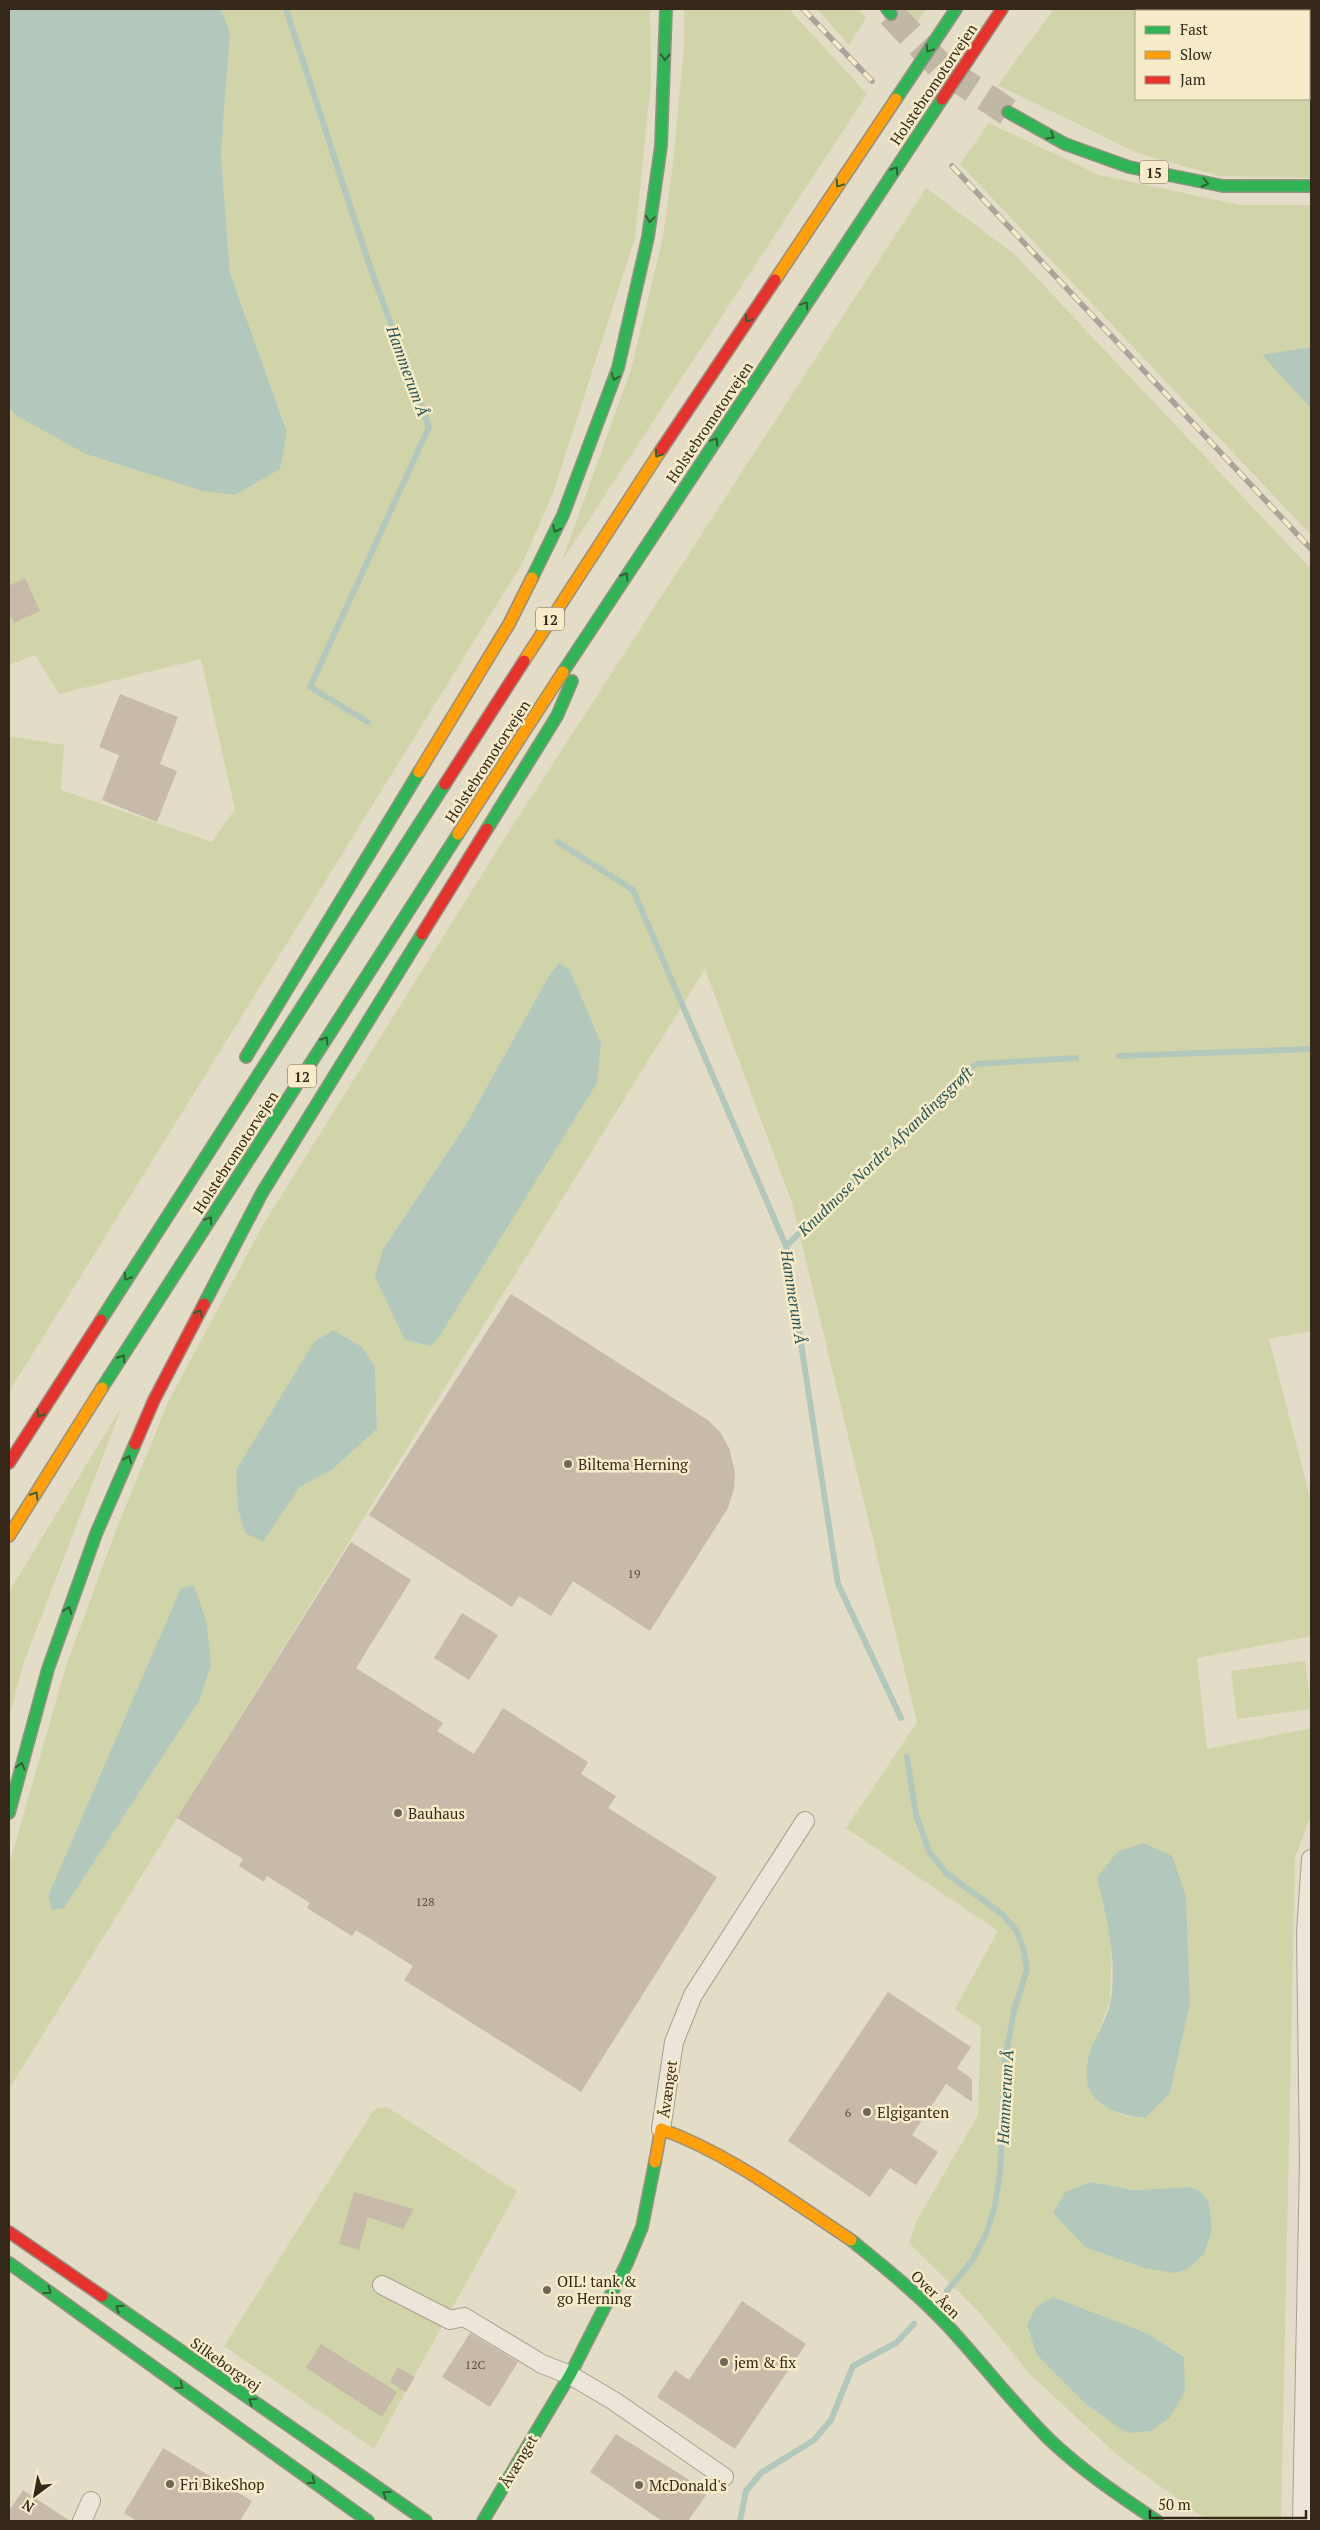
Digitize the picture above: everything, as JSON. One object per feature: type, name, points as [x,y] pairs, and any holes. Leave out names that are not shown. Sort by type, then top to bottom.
[{"type":"main road","points":[[239,1069],[509,624],[563,515],[618,368],[648,237],[660,146],[666,9]]},
{"type":"main road","name":"Holstebromotorvejen","points":[[9,1463],[153,1236],[623,507],[956,9]]},
{"type":"main road","name":"Holstebromotorvejen","points":[[9,1536],[197,1239],[598,617],[1002,9]]},
{"type":"main road","name":"15","points":[[1008,112],[1065,144],[1129,167],[1222,186],[1311,186]]},
{"type":"main road","points":[[9,1813],[48,1669],[96,1534],[154,1400],[262,1192],[557,716],[598,617]]},
{"type":"main road","points":[[153,1236],[186,1164]]},
{"type":"main road","name":"Åvænget","points":[[484,2521],[570,2375],[616,2287],[642,2227],[661,2129]]},
{"type":"main road","name":"Over Åen","points":[[661,2129],[683,2137],[724,2157],[850,2240],[905,2284],[947,2325],[1012,2402],[1090,2476],[1157,2521]]},
{"type":"main road","name":"Silkeborgvej","points":[[9,2232],[426,2521]]},
{"type":"main road","points":[[9,2263],[368,2521]]},
{"type":"street","name":"Åvænget","points":[[661,2129],[674,2042],[693,1994],[805,1821]]},
{"type":"street","points":[[1302,2521],[1308,2425],[1309,1933],[1311,1859]]},
{"type":"street","points":[[382,2285],[450,2320],[464,2317],[542,2364],[570,2375],[632,2413],[724,2477]]},
{"type":"street","points":[[82,2521],[91,2501]]},
{"type":"green space","points":[[221,9],[650,9],[651,81],[635,238],[553,493],[523,562],[9,1392],[9,736],[64,745],[61,790],[212,842],[235,809],[201,659],[59,694],[35,655],[9,665],[9,408],[17,416],[287,432],[230,273],[221,153],[230,33]]},
{"type":"green space","points":[[684,9],[789,9],[867,94],[562,561],[631,370],[663,237],[673,164],[684,46]]},
{"type":"green space","points":[[817,9],[858,9],[866,18],[849,45]]},
{"type":"green space","points":[[904,9],[926,9],[917,23]]},
{"type":"green space","points":[[1054,9],[1311,9],[1311,178],[1220,176],[1137,153],[998,85]]},
{"type":"green space","points":[[989,123],[1099,175],[1240,205],[1311,205],[1311,535],[960,164]]},
{"type":"green space","points":[[926,188],[1014,254],[1311,569],[1311,1331],[1269,1339],[1311,1501],[1311,1636],[1197,1658],[1207,1749],[1311,1728],[1311,1815],[1295,1858],[1281,2521],[1208,2521],[1116,2454],[1031,2375],[978,2311],[909,2243],[917,2220],[978,2115],[981,2027],[955,2009],[998,1931],[846,1828],[917,1722],[792,1203],[705,969],[9,2089],[9,1865],[66,1666],[116,1530],[169,1400],[263,1225],[508,833]],"holes":[[[559,963],[570,970],[601,1043],[383,1249],[465,1126],[550,974]],[[375,1367],[377,1429],[333,1469],[300,1487]],[[193,1585],[199,1701],[64,1908],[52,1910],[48,1896],[181,1589]],[[1172,1857],[1186,1896],[1190,2003],[1170,2093],[1145,2118],[1124,2116],[1104,2106],[1088,2060],[1110,2000],[1112,1940],[1097,1878]],[[1091,2182],[1133,2190],[1191,2187],[1201,2192],[1209,2203],[1212,2229]],[[1037,2355],[1184,2357],[1053,2369]]]},
{"type":"green space","points":[[122,1406],[24,1662],[9,1717],[9,1592]]},
{"type":"green space","points":[[1305,1661],[1311,1709],[1237,1719],[1231,1671]]},
{"type":"green space","points":[[387,2107],[517,2191],[374,2449],[224,2346],[373,2111],[377,2108]]},
{"type":"shaded area","points":[[9,9],[221,9],[230,33],[221,153],[230,273],[287,432],[280,469],[235,495],[203,491],[86,454],[17,416],[9,408]]},
{"type":"shaded area","points":[[1311,347],[1311,408],[1262,355]]},
{"type":"shaded area","points":[[559,963],[570,970],[601,1043],[597,1083],[439,1337],[431,1346],[405,1340],[375,1277],[383,1249],[465,1126],[550,974]]},
{"type":"shaded area","points":[[333,1330],[362,1347],[375,1367],[377,1429],[333,1469],[300,1487],[263,1542],[245,1533],[238,1509],[236,1470],[314,1342]]},
{"type":"shaded area","points":[[194,1585],[207,1624],[211,1665],[199,1701],[64,1908],[52,1910],[48,1896],[181,1588]]},
{"type":"shaded area","points":[[1143,1843],[1172,1856],[1186,1896],[1190,2003],[1170,2093],[1145,2118],[1120,2113],[1100,2103],[1088,2086],[1086,2074],[1090,2052],[1107,2014],[1113,1983],[1110,1938],[1097,1878],[1117,1852]]},
{"type":"shaded area","points":[[1091,2182],[1133,2190],[1191,2187],[1201,2192],[1209,2203],[1212,2229],[1204,2254],[1188,2269],[1175,2273],[1144,2268],[1085,2247],[1053,2213],[1065,2192]]},
{"type":"shaded area","points":[[1053,2297],[1146,2333],[1184,2357],[1185,2392],[1169,2418],[1151,2431],[1127,2433],[1087,2405],[1037,2355],[1027,2325],[1036,2307]]},
{"type":"building","points":[[25,578],[40,611],[14,623],[9,612],[9,586]]},
{"type":"building","points":[[120,694],[178,717],[160,764],[177,771],[157,822],[102,800],[119,755],[99,747]]},
{"type":"building","name":"Biltema Herning","points":[[511,1294],[709,1421],[720,1432],[729,1448],[735,1472],[734,1488],[728,1508],[650,1631],[573,1581],[551,1616],[519,1596],[512,1607],[369,1515]]},
{"type":"building","name":"Bauhaus","points":[[351,1542],[411,1580],[356,1668],[443,1723],[437,1731],[474,1754],[503,1708],[588,1762],[581,1774],[616,1796],[608,1808],[717,1877],[581,2092],[404,1980],[413,1966],[356,1930],[352,1936],[307,1908],[310,1903],[267,1876],[264,1882],[239,1866],[243,1859],[177,1818]]},
{"type":"building","points":[[462,1613],[498,1635],[469,1680],[434,1658]]},
{"type":"building","name":"Elgiganten","points":[[888,1992],[971,2047],[957,2068],[972,2079],[972,2102],[946,2084],[912,2135],[938,2152],[916,2185],[890,2168],[870,2197],[788,2141]]},
{"type":"building","points":[[354,2192],[414,2209],[403,2229],[368,2217],[359,2250],[339,2244]]},
{"type":"building","points":[[742,2301],[806,2344],[735,2449],[657,2397],[675,2370],[689,2380]]},
{"type":"building","points":[[470,2333],[518,2362],[490,2407],[442,2377]]},
{"type":"building","points":[[321,2344],[397,2392],[382,2417],[306,2368]]},
{"type":"building","points":[[398,2367],[415,2377],[406,2392],[390,2382]]},
{"type":"building","points":[[616,2434],[702,2488],[700,2491],[706,2495],[688,2521],[662,2521],[590,2472]]},
{"type":"building","points":[[163,2448],[252,2501],[240,2521],[137,2521],[124,2513]]},
{"type":"building","points":[[23,2490],[70,2521],[9,2521],[9,2511]]},
{"type":"waterway","name":"Hammerum Å","points":[[286,9],[370,267],[429,427],[310,687],[368,722]]},
{"type":"waterway","name":"Hammerum Å","points":[[558,842],[633,890],[786,1246],[838,1584],[901,1718]]},
{"type":"waterway","name":"Knudmose Nordre Afvandingsgrøft","points":[[1119,1056],[1311,1049]]},
{"type":"waterway","name":"Knudmose Nordre Afvandingsgrøft","points":[[786,1246],[976,1064],[1076,1058]]},
{"type":"waterway","name":"Hammerum Å","points":[[907,1757],[916,1815],[929,1851],[946,1873],[1002,1914],[1016,1930],[1023,1947],[1027,1969],[1014,2011],[1005,2060],[1000,2173],[995,2205],[987,2232],[972,2261],[947,2291]]},
{"type":"waterway","name":"Hammerum Å","points":[[740,2521],[746,2491],[761,2473],[814,2440],[831,2420],[853,2366],[896,2343],[914,2324]]},
{"type":"tunnel","points":[[891,14],[943,69],[1008,112]]},
{"type":"railway","points":[[803,9],[872,81]]},
{"type":"railway","points":[[952,166],[1311,549]]},
{"type":"traffic: fast","points":[[532,578],[563,515],[618,368],[648,237],[661,146],[666,9]]},
{"type":"traffic: fast","points":[[887,9],[891,14]]},
{"type":"traffic: fast","points":[[896,99],[956,9]]},
{"type":"traffic: fast","points":[[563,672],[942,99]]},
{"type":"traffic: fast","points":[[1008,112],[1065,144],[1129,167],[1223,186],[1311,186]]},
{"type":"traffic: fast","points":[[487,829],[557,716],[572,681]]},
{"type":"traffic: fast","points":[[246,1057],[419,772]]},
{"type":"traffic: fast","points":[[101,1320],[445,784]]},
{"type":"traffic: fast","points":[[102,1388],[458,834]]},
{"type":"traffic: fast","points":[[204,1304],[262,1193],[422,934]]},
{"type":"traffic: fast","points":[[9,1813],[48,1669],[96,1534],[135,1444]]},
{"type":"traffic: fast","points":[[483,2521],[570,2375],[627,2263],[642,2227],[655,2162]]},
{"type":"traffic: fast","points":[[851,2240],[901,2281],[936,2314],[1051,2441],[1089,2473],[1157,2521]]},
{"type":"traffic: fast","points":[[9,2263],[368,2521]]},
{"type":"traffic: fast","points":[[102,2296],[426,2521]]},
{"type":"traffic: slow","points":[[775,280],[896,99]]},
{"type":"traffic: slow","points":[[524,661],[661,450]]},
{"type":"traffic: slow","points":[[419,772],[509,624],[532,578]]},
{"type":"traffic: slow","points":[[458,834],[563,672]]},
{"type":"traffic: slow","points":[[9,1536],[102,1388]]},
{"type":"traffic: slow","points":[[655,2162],[661,2129],[711,2151],[759,2179],[851,2240]]},
{"type":"traffic: jam","points":[[942,99],[1002,9]]},
{"type":"traffic: jam","points":[[661,450],[775,280]]},
{"type":"traffic: jam","points":[[445,784],[524,661]]},
{"type":"traffic: jam","points":[[422,934],[487,829]]},
{"type":"traffic: jam","points":[[135,1444],[154,1400],[204,1304]]},
{"type":"traffic: jam","points":[[9,1463],[101,1320]]},
{"type":"traffic: jam","points":[[9,2232],[102,2296]]},
{"type":"place","name":"Biltema Herning","points":[[568,1464]]},
{"type":"place","name":"Bauhaus","points":[[398,1813]]},
{"type":"place","name":"Elgiganten","points":[[867,2112]]},
{"type":"place","name":"OIL! tank & go Herning","points":[[547,2290]]},
{"type":"place","name":"jem & fix","points":[[724,2362]]},
{"type":"place","name":"Fri BikeShop","points":[[170,2484]]},
{"type":"place","name":"McDonald's","points":[[639,2485]]}]
